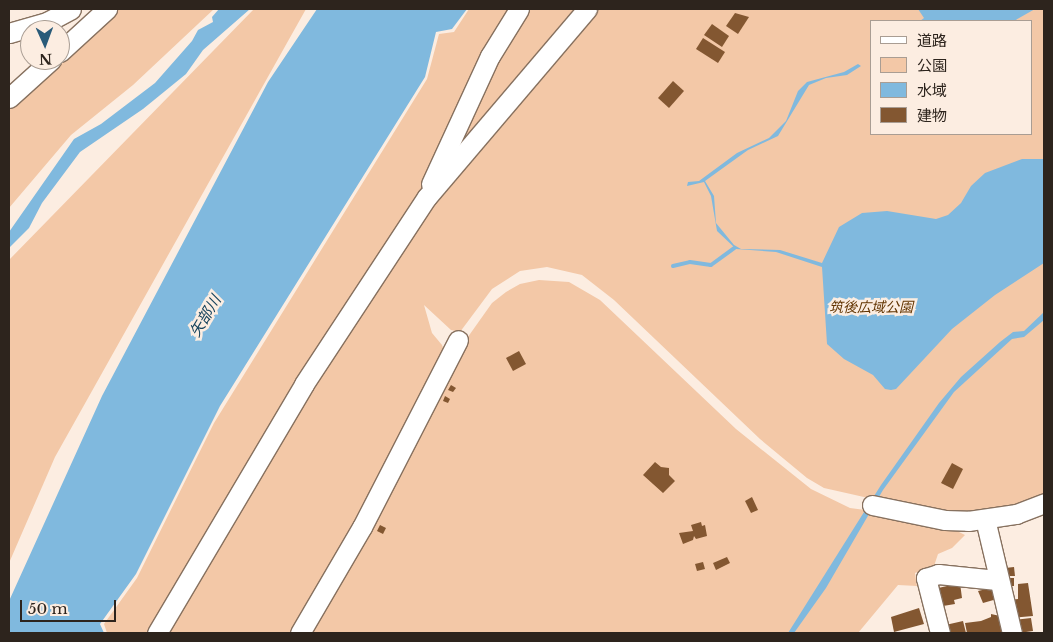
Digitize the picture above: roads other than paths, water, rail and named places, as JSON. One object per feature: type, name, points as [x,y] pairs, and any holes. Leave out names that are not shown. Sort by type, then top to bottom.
[{"type":"street","points":[[9,33],[47,22],[71,9]]},
{"type":"street","points":[[70,43],[107,9]]},
{"type":"street","points":[[427,197],[441,156],[490,56],[519,9]]},
{"type":"street","points":[[157,633],[309,376],[427,197],[587,9]]},
{"type":"street","points":[[9,98],[40,70]]},
{"type":"street","points":[[300,633],[362,527],[458,340]]},
{"type":"street","points":[[872,504],[945,520],[985,519],[1016,514],[1044,503]]},
{"type":"street","points":[[985,519],[997,580],[1012,633]]},
{"type":"street","points":[[940,633],[926,578],[938,574],[997,580]]},
{"type":"water","points":[[219,9],[250,9],[203,50],[186,74],[143,109],[80,152],[42,203],[29,228],[9,248],[9,232],[74,139],[101,124],[155,83],[192,41],[198,30],[213,22],[212,17]]},
{"type":"water","name":"矢部川","points":[[317,9],[467,9],[452,29],[436,32],[425,77],[220,406],[136,574],[100,624],[104,633],[9,633],[9,601],[102,396],[268,82]]},
{"type":"water","points":[[918,9],[1035,9],[1016,20],[921,20],[924,18]]},
{"type":"water","points":[[858,64],[861,66],[847,75],[826,78],[809,85],[778,136],[748,150],[705,181],[714,196],[716,223],[734,245],[741,249],[780,250],[822,263],[839,227],[862,213],[887,211],[936,219],[948,215],[961,203],[971,186],[985,173],[1022,159],[1044,159],[1044,263],[995,295],[952,329],[896,389],[891,390],[885,389],[873,375],[844,359],[827,344],[822,267],[776,252],[736,249],[717,231],[711,196],[704,182],[687,186],[688,182],[699,181],[737,153],[769,138],[786,121],[798,91],[807,82],[844,72]]},
{"type":"water","points":[[1044,312],[1044,320],[1024,337],[1012,339],[954,392],[883,490],[826,588],[794,633],[788,633],[881,485],[939,403],[961,377],[1000,342],[1013,332],[1024,331]]},
{"type":"waterway","points":[[673,266],[690,262],[711,265],[734,248]]},
{"type":"park label","name":"筑後広域公園","points":[[871,307]]}]
